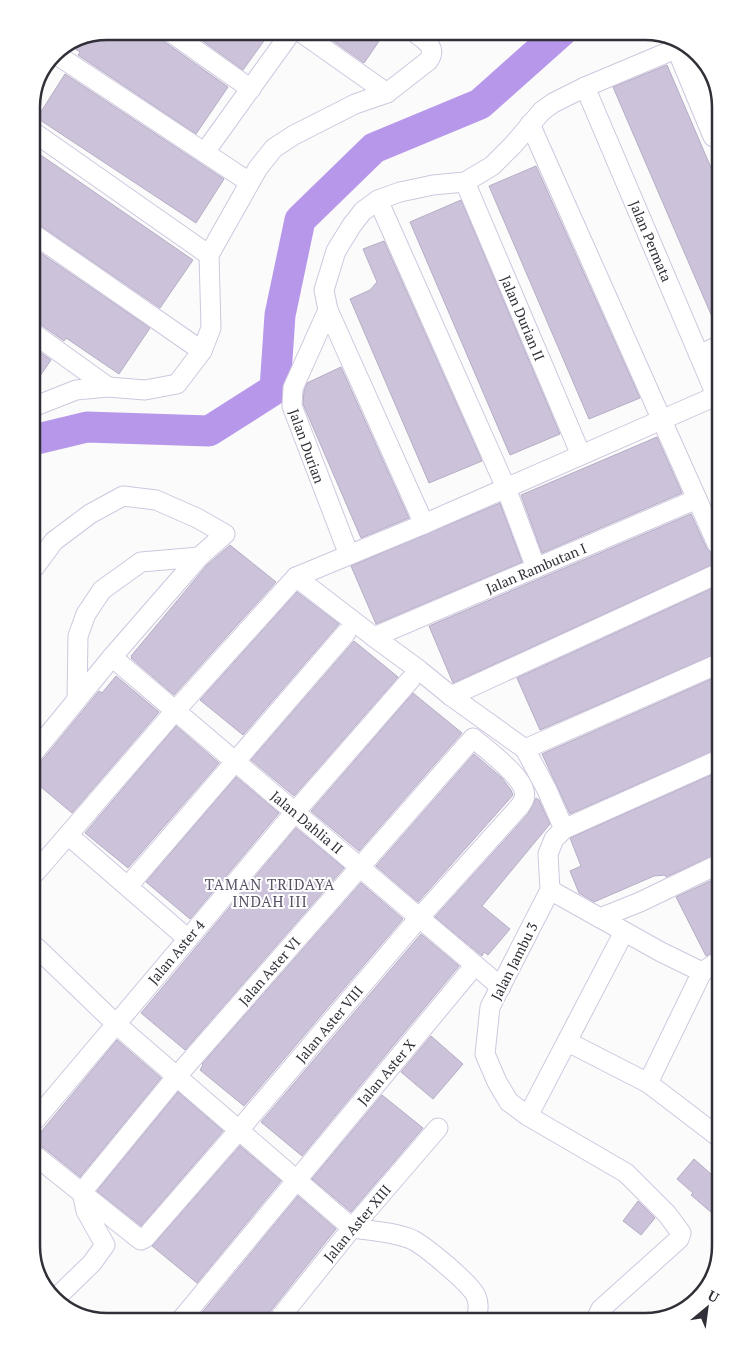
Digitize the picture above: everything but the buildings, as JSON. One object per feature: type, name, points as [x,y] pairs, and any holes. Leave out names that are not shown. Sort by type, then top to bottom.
[{"type":"street","points":[[182,40],[251,89]]},
{"type":"street","points":[[205,152],[286,40]]},
{"type":"street","points":[[312,40],[387,93]]},
{"type":"street","points":[[40,404],[76,390],[108,387],[145,390],[177,384],[202,351],[211,328],[208,255],[249,182],[274,148],[294,135],[355,104],[387,93],[428,61],[433,51],[425,40]]},
{"type":"street","points":[[424,524],[328,310],[324,290],[336,251],[363,211],[378,200],[400,192],[434,185],[465,182],[492,166],[542,111],[553,103],[584,87],[675,48]]},
{"type":"street","points":[[685,53],[712,128]]},
{"type":"street","points":[[688,56],[711,99]]},
{"type":"street","points":[[61,59],[249,182]]},
{"type":"street","name":"Jalan Permata","points":[[584,87],[708,351],[712,374]]},
{"type":"street","points":[[530,124],[712,533]]},
{"type":"street","points":[[40,137],[208,255]]},
{"type":"street","name":"Jalan Durian II","points":[[465,182],[581,455]]},
{"type":"street","points":[[378,200],[506,488],[536,568]]},
{"type":"street","points":[[40,239],[202,351]]},
{"type":"street","name":"Jalan Durian","points":[[328,310],[293,388],[292,406],[349,555]]},
{"type":"street","points":[[40,339],[108,387]]},
{"type":"street","points":[[40,867],[175,710],[296,576],[424,524],[712,398]]},
{"type":"street","points":[[40,560],[54,541],[90,514],[123,496],[156,500],[197,518],[225,534],[199,557],[112,657],[40,746]]},
{"type":"street","name":"Jalan Rambutan I","points":[[374,637],[697,499]]},
{"type":"street","points":[[77,699],[78,636],[86,614],[102,590],[141,562],[199,557]]},
{"type":"street","points":[[296,576],[451,696],[525,748],[547,790],[564,829]]},
{"type":"street","points":[[451,696],[712,576]]},
{"type":"street","points":[[128,886],[346,633]]},
{"type":"street","name":"Jalan Dahlia II","points":[[112,657],[501,987]]},
{"type":"street","points":[[525,748],[712,667]]},
{"type":"street","name":"Jalan Aster 4","points":[[40,1114],[295,812],[411,679]]},
{"type":"street","name":"Jalan Aster VI","points":[[82,1192],[177,1076],[473,738]]},
{"type":"street","name":"Jalan Aster VIII","points":[[82,1192],[142,1240],[145,1238],[419,918],[520,806],[525,799],[521,782],[473,738]]},
{"type":"street","points":[[702,972],[660,952],[550,890],[548,854],[554,839],[564,829],[712,763]]},
{"type":"street","points":[[68,835],[188,939]]},
{"type":"street","points":[[600,918],[640,902],[712,867]]},
{"type":"street","name":"Jalan Jambu 3","points":[[550,890],[490,1007],[485,1054],[496,1082],[509,1102],[528,1116],[626,1173],[667,1214],[681,1233],[679,1239],[601,1309],[599,1313]]},
{"type":"street","points":[[528,1116],[624,932]]},
{"type":"street","points":[[40,951],[116,1024],[352,1228],[399,1236],[413,1241],[449,1267],[475,1294],[479,1309],[478,1313]]},
{"type":"street","name":"Jalan Aster X","points":[[187,1313],[475,965]]},
{"type":"street","points":[[648,1083],[702,972],[712,966]]},
{"type":"street","points":[[568,1042],[648,1083],[712,1132]]},
{"type":"street","name":"Jalan Aster XIII","points":[[284,1313],[352,1228],[438,1128]]},
{"type":"street","points":[[40,1159],[82,1192],[86,1211],[106,1245],[92,1263],[61,1294]]},
{"type":"waterway","points":[[40,438],[87,427],[209,431],[275,389],[280,315],[300,220],[374,148],[480,104],[552,40]]},
{"type":"district","name":"TAMAN TRIDAYA INDAH III","points":[[270,892]]}]
